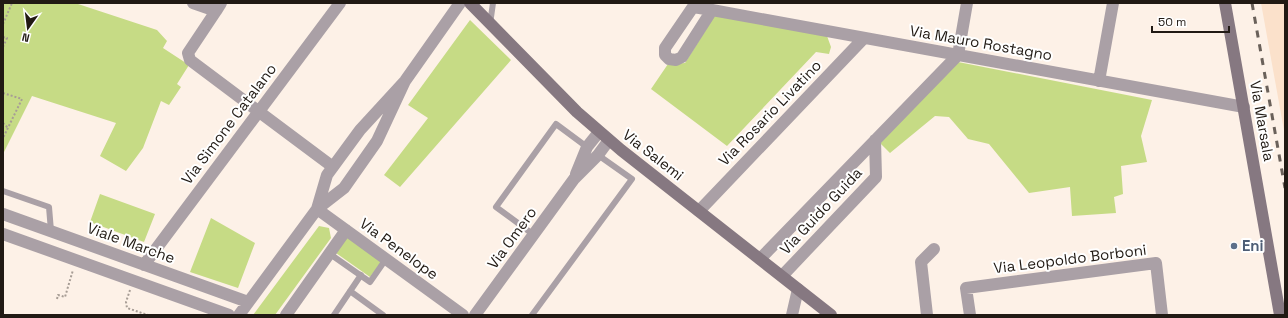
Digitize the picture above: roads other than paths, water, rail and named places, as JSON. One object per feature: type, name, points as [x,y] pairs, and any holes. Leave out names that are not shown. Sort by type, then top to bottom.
[{"type":"street","points":[[193,3],[218,7],[188,53],[190,60],[333,167]]},
{"type":"street","name":"Via Simone Catalano","points":[[144,265],[340,3]]},
{"type":"street","points":[[317,209],[327,175],[360,130],[405,81],[460,3]]},
{"type":"street","name":"Via Salemi","points":[[470,3],[577,112],[599,132],[832,315]]},
{"type":"street","points":[[958,55],[967,3]]},
{"type":"street","points":[[1099,81],[1113,3]]},
{"type":"street","name":"Via Marsala","points":[[1224,3],[1244,107],[1280,315]]},
{"type":"street","name":"Via Mauro Rostagno","points":[[712,10],[682,57],[676,60],[669,59],[665,55],[665,48],[692,7],[712,10],[1244,107]]},
{"type":"street","name":"Via Rosario Livatino","points":[[699,211],[864,38]]},
{"type":"street","name":"Via Guido Guida","points":[[760,259],[958,55]]},
{"type":"street","points":[[239,315],[317,209],[344,188],[377,141],[405,81]]},
{"type":"street","points":[[574,179],[588,147],[599,132]]},
{"type":"street","points":[[574,179],[598,155],[609,140]]},
{"type":"street","name":"Via Guido Guida","points":[[782,276],[876,177],[875,140]]},
{"type":"street","name":"Via Omero","points":[[475,315],[574,179]]},
{"type":"street","name":"Via Penelope","points":[[317,209],[462,315]]},
{"type":"street","name":"Viale Marche","points":[[3,214],[248,302]]},
{"type":"street","points":[[286,315],[346,230]]},
{"type":"street","points":[[45,249],[51,231]]},
{"type":"street","points":[[3,234],[229,315]]},
{"type":"street","points":[[927,315],[921,262],[934,249]]},
{"type":"street","name":"Via Leopoldo Borboni","points":[[970,315],[966,288],[1156,264],[1162,315]]},
{"type":"street","points":[[792,315],[798,288]]},
{"type":"lane","points":[[490,24],[493,3]]},
{"type":"lane","points":[[534,234],[496,207],[556,124],[588,147]]},
{"type":"lane","points":[[532,315],[632,179],[598,155]]},
{"type":"lane","points":[[3,191],[49,207],[51,231]]},
{"type":"lane","points":[[330,254],[370,282],[386,259]]},
{"type":"lane","points":[[334,315],[361,276]]},
{"type":"lane","points":[[350,291],[383,315]]},
{"type":"railway","points":[[1252,3],[1285,188]]},
{"type":"place","name":"Eni","points":[[1234,246]]}]
